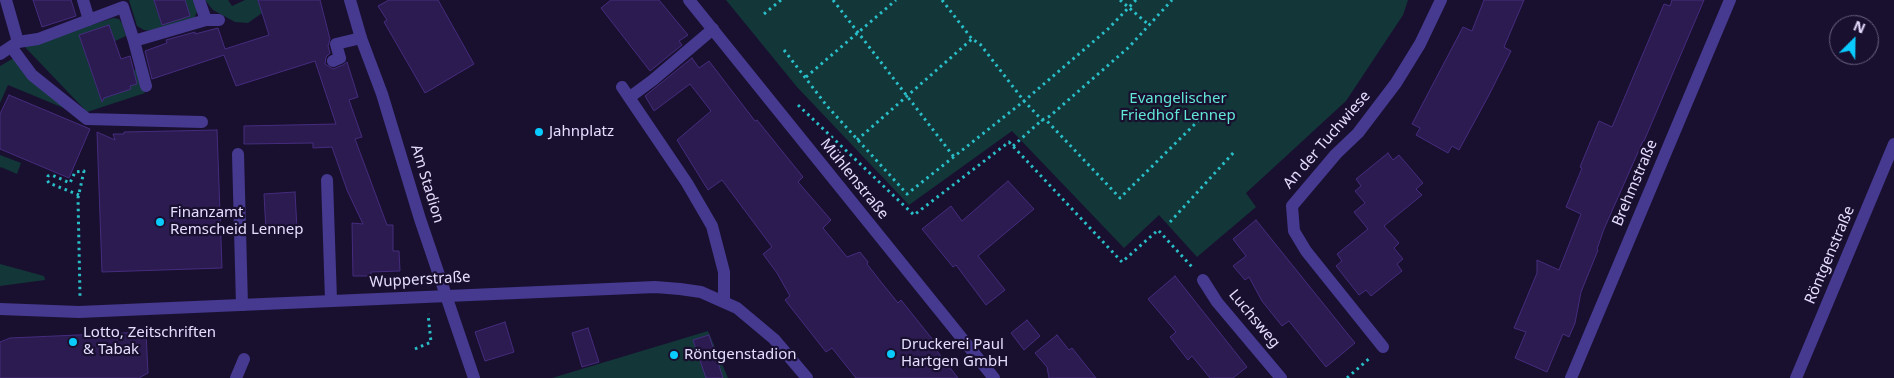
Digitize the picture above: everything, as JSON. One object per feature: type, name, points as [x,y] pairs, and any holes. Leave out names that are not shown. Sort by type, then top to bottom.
[{"type":"street","points":[[6,0],[15,45],[32,75],[87,119],[202,122]]},
{"type":"street","points":[[83,0],[89,20]]},
{"type":"street","points":[[134,42],[213,20],[199,0]]},
{"type":"street","name":"Am Stadion","points":[[350,0],[361,38],[382,94],[420,219],[474,378]]},
{"type":"street","name":"Mühlenstraße","points":[[689,0],[994,378]]},
{"type":"street","name":"An der Tuchwiese","points":[[1382,347],[1306,251],[1294,231],[1292,206],[1336,154],[1358,133],[1396,83],[1420,44],[1441,0]]},
{"type":"street","name":"Brehmstraße","points":[[1570,378],[1730,0]]},
{"type":"street","points":[[0,54],[15,45],[38,39],[123,7],[146,86]]},
{"type":"street","points":[[713,29],[653,80],[626,92],[700,203],[712,226],[724,272],[724,301]]},
{"type":"street","points":[[333,60],[340,58],[336,44],[361,38]]},
{"type":"street","name":"Röntgenstraße","points":[[1796,378],[1894,144]]},
{"type":"street","points":[[238,154],[242,305]]},
{"type":"street","points":[[327,180],[331,300]]},
{"type":"street","name":"Luchsweg","points":[[1204,280],[1217,302],[1281,378]]},
{"type":"street","name":"Wupperstraße","points":[[0,309],[79,312],[655,286],[701,292],[737,308],[774,339],[808,378]]},
{"type":"street","points":[[236,378],[244,359]]},
{"type":"path","points":[[764,14],[781,0]]},
{"type":"path","points":[[833,0],[954,157]]},
{"type":"path","points":[[806,77],[896,0]]},
{"type":"path","points":[[942,0],[972,39],[980,44],[1024,101],[1042,120],[1047,121],[1120,198],[1200,119]]},
{"type":"path","points":[[1120,0],[1149,25]]},
{"type":"path","points":[[784,50],[827,106],[907,194],[1024,101],[1108,29],[1136,0]]},
{"type":"path","points":[[1013,146],[1130,47],[1172,0]]},
{"type":"path","points":[[857,140],[972,39]]},
{"type":"path","points":[[783,116],[797,104],[914,215],[1009,142],[1122,262],[1158,230],[1204,280]]},
{"type":"path","points":[[1170,222],[1236,151]]},
{"type":"path","points":[[79,195],[49,183],[47,180],[48,176],[70,183],[75,172],[84,171],[79,195],[79,312]]},
{"type":"path","points":[[415,349],[431,342],[426,296]]},
{"type":"path","points":[[1347,378],[1382,347]]},
{"type":"green space","points":[[129,0],[154,0],[161,23],[189,14],[185,0],[195,0],[198,9],[194,19],[152,31],[144,30],[137,26]]},
{"type":"green space","points":[[205,0],[228,0],[232,6],[245,0],[258,0],[262,13],[248,23],[235,22],[213,10]]},
{"type":"green space","name":"Evangelischer Friedhof Lennep","points":[[726,0],[1408,0],[1403,15],[1346,101],[1246,193],[1256,207],[1197,257],[1159,215],[1124,248],[1012,131],[909,205],[797,87]]},
{"type":"green space","points":[[113,18],[119,19],[122,23],[126,36],[115,41],[109,25],[79,35],[101,99],[126,73],[137,69],[145,93],[87,112],[24,46]]},
{"type":"green space","points":[[14,58],[88,118],[8,85],[0,103],[0,66]]},
{"type":"green space","points":[[0,155],[21,163],[17,174],[0,168]]},
{"type":"green space","points":[[0,264],[44,276],[45,280],[0,286]]},
{"type":"green space","name":"Röntgenstadion","points":[[708,331],[728,378],[552,378]]},
{"type":"building","points":[[33,0],[71,0],[76,16],[42,27]]},
{"type":"building","points":[[154,0],[185,0],[190,16],[162,25]]},
{"type":"building","points":[[258,0],[320,0],[330,39],[328,46],[330,53],[326,57],[325,64],[333,69],[347,62],[358,97],[349,100],[362,137],[355,139],[387,225],[393,225],[393,251],[399,251],[400,271],[371,272],[371,276],[353,276],[352,223],[363,224],[347,190],[332,147],[313,148],[313,143],[244,144],[244,126],[336,124],[315,61],[236,86],[224,55],[152,79],[145,51],[167,43],[166,40],[218,28],[225,49],[269,35]]},
{"type":"building","points":[[389,0],[438,0],[474,64],[425,93],[384,22],[387,20],[378,6]]},
{"type":"building","points":[[611,0],[659,0],[688,35],[679,41],[682,45],[650,71],[601,8]]},
{"type":"building","points":[[1484,0],[1524,0],[1504,47],[1511,51],[1459,150],[1452,146],[1448,153],[1416,135],[1420,128],[1412,124],[1463,27],[1472,31]]},
{"type":"building","points":[[1672,0],[1704,0],[1604,229],[1598,250],[1581,292],[1575,323],[1569,337],[1563,334],[1547,372],[1515,358],[1526,332],[1514,328],[1537,273],[1537,260],[1559,270],[1581,214],[1566,207],[1599,121],[1612,127],[1664,4],[1670,6]]},
{"type":"building","points":[[109,25],[121,59],[130,56],[137,84],[130,86],[131,89],[104,98],[102,102],[79,35]]},
{"type":"building","points":[[692,58],[699,68],[709,61],[755,121],[757,120],[803,177],[798,182],[831,220],[823,228],[847,257],[860,252],[868,262],[867,264],[898,303],[901,300],[937,345],[934,347],[958,378],[856,378],[832,348],[826,352],[785,300],[790,296],[777,273],[763,254],[772,247],[722,180],[708,190],[677,140],[711,111],[690,84],[654,111],[645,96]]},
{"type":"building","points":[[9,95],[90,129],[69,178],[0,149],[0,114]]},
{"type":"building","name":"Finanzamt Remscheid Lennep","points":[[217,130],[222,268],[102,272],[97,132],[115,140],[113,134],[124,134],[124,132]]},
{"type":"building","points":[[1388,153],[1393,160],[1399,155],[1423,183],[1416,189],[1422,195],[1384,226],[1399,243],[1394,248],[1403,259],[1397,264],[1402,271],[1371,296],[1366,290],[1359,295],[1336,266],[1342,261],[1337,254],[1368,229],[1354,212],[1365,203],[1355,191],[1361,186],[1356,179]]},
{"type":"building","points":[[1008,181],[1034,209],[978,256],[1005,290],[986,305],[956,265],[953,267],[922,229],[951,206],[962,221]]},
{"type":"building","points":[[295,192],[297,229],[266,231],[264,194]]},
{"type":"building","points":[[1256,220],[1355,343],[1326,367],[1289,321],[1282,326],[1262,301],[1249,277],[1245,280],[1233,266],[1246,256],[1233,239]]},
{"type":"building","points":[[1175,276],[1247,367],[1233,378],[1210,378],[1192,356],[1188,360],[1170,337],[1176,332],[1148,299]]},
{"type":"building","points":[[1027,320],[1040,336],[1024,350],[1011,333]]},
{"type":"building","points":[[505,322],[514,352],[485,361],[475,332]]},
{"type":"building","points":[[588,328],[599,362],[582,367],[572,333]]},
{"type":"building","points":[[146,332],[148,373],[139,378],[0,378],[0,342],[10,338]]},
{"type":"building","points":[[709,335],[723,378],[706,378],[693,340]]},
{"type":"building","points":[[1057,335],[1069,350],[1072,348],[1096,378],[1049,378],[1047,367],[1035,353]]},
{"type":"place","name":"Jahnplatz","points":[[539,132]]},
{"type":"place","name":"Finanzamt Remscheid Lennep","points":[[160,222]]},
{"type":"place","name":"Lotto, Zeitschriften & Tabak","points":[[73,342]]},
{"type":"place","name":"Druckerei Paul Hartgen GmbH","points":[[891,354]]},
{"type":"place","name":"Röntgenstadion","points":[[674,355]]}]
